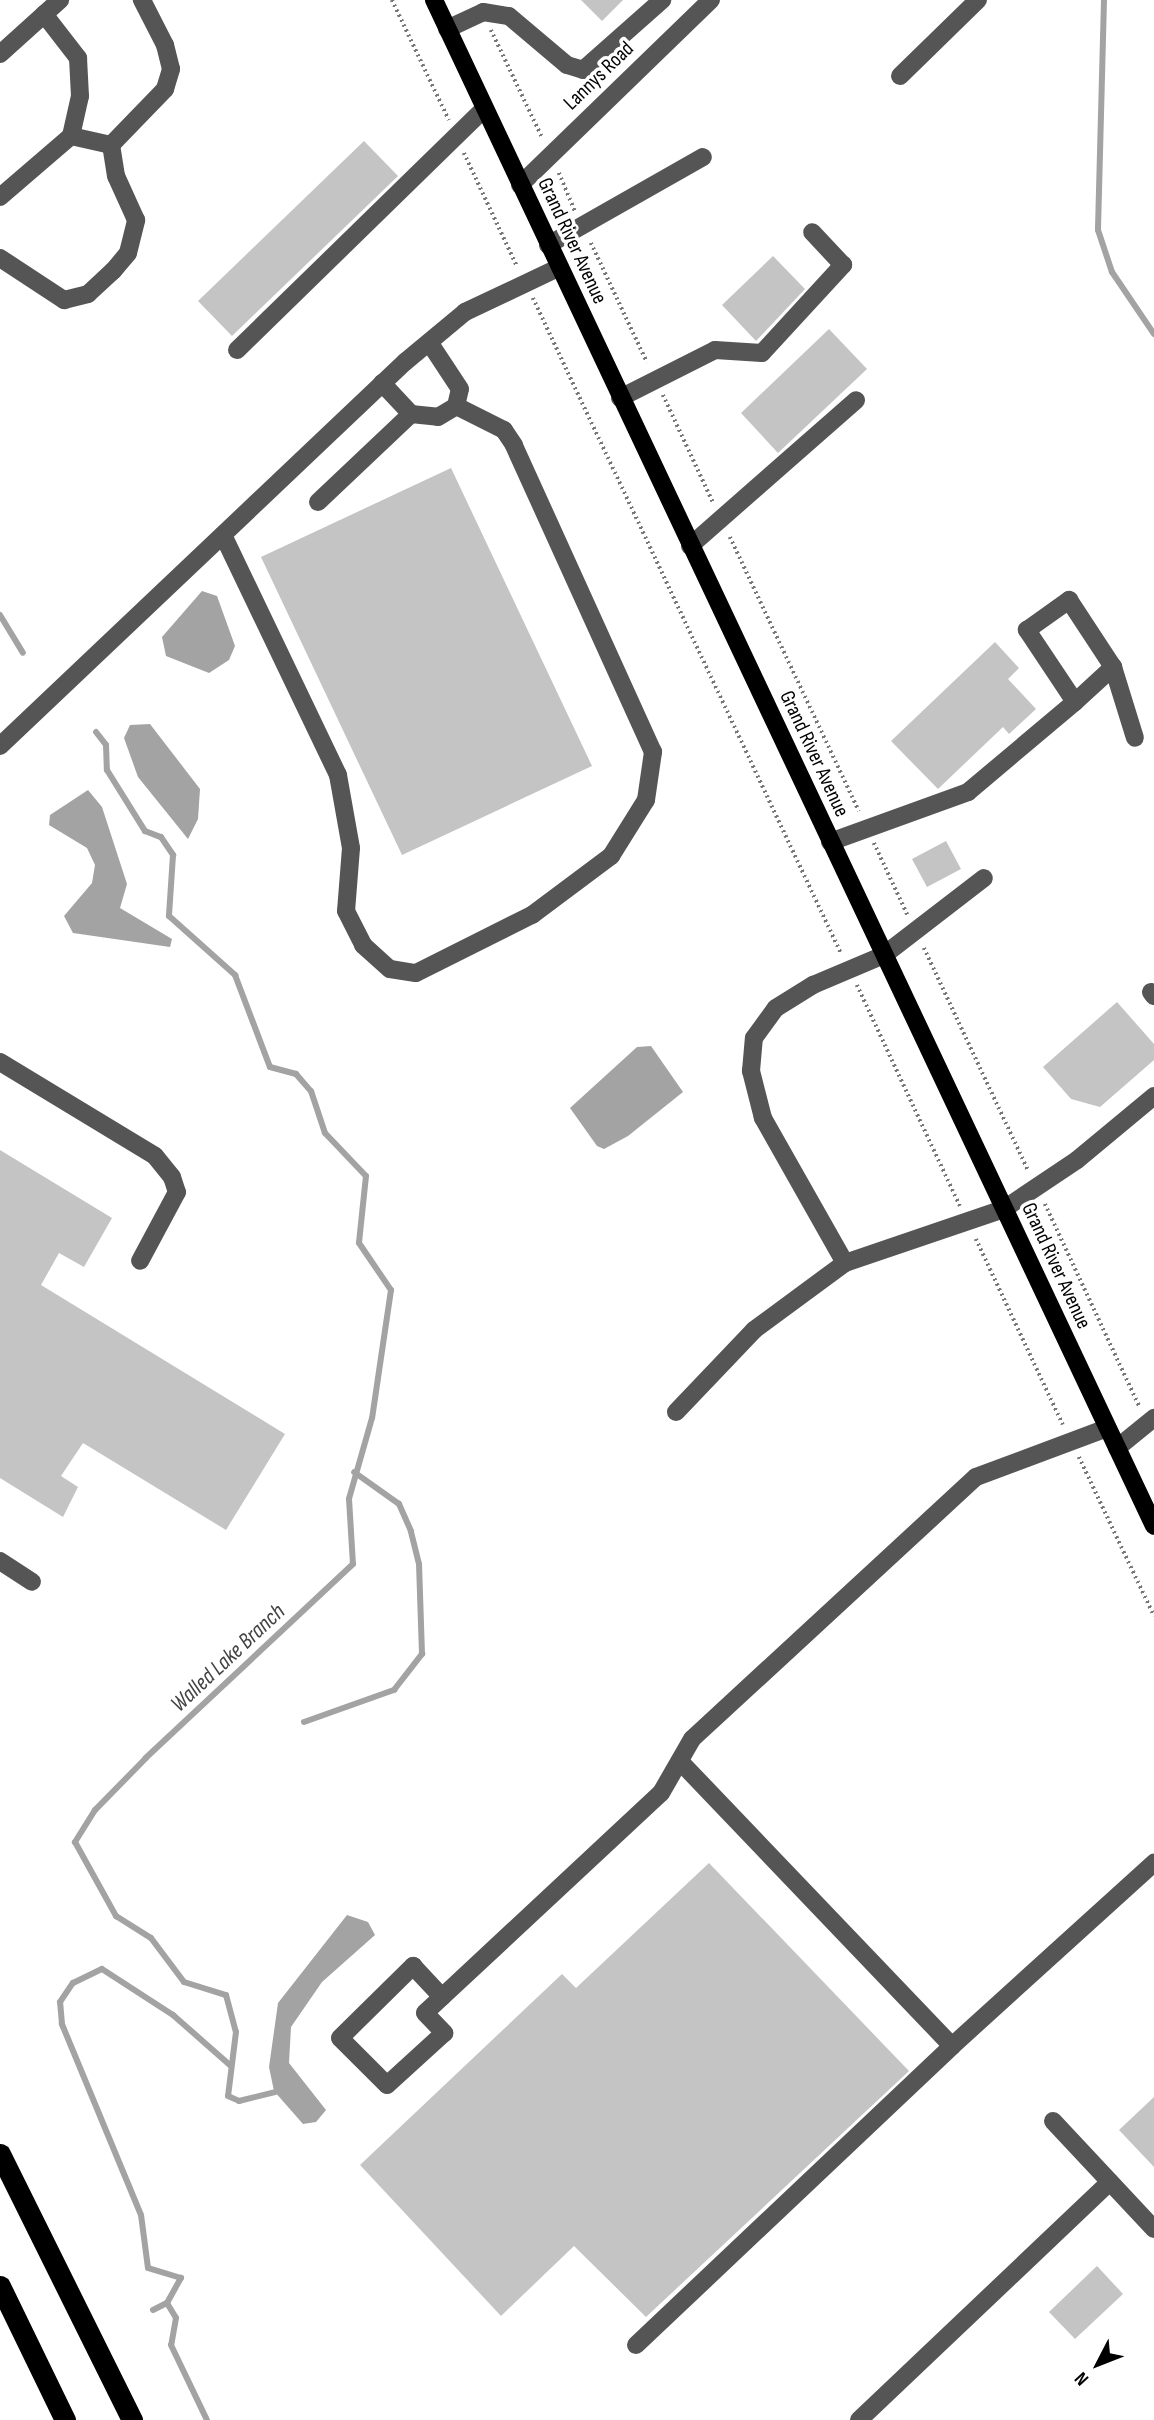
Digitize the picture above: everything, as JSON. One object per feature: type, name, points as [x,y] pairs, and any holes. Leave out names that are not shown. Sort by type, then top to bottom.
[{"type":"highway","points":[[0,2154],[132,2420]]},
{"type":"highway","points":[[0,2286],[65,2420]]},
{"type":"main road","name":"Grand River Avenue","points":[[434,0],[558,268],[1154,1526]]},
{"type":"street","points":[[0,54],[60,0]]},
{"type":"street","points":[[111,145],[165,89],[171,69],[142,0]]},
{"type":"street","points":[[447,29],[483,12],[509,16],[566,65],[583,70],[662,0]]},
{"type":"street","name":"Lannys Road","points":[[520,185],[710,0]]},
{"type":"street","points":[[900,76],[978,0]]},
{"type":"street","points":[[0,198],[71,136],[80,96],[78,58],[44,14]]},
{"type":"street","points":[[237,350],[484,109]]},
{"type":"street","points":[[71,136],[111,145]]},
{"type":"street","points":[[0,258],[64,300],[88,294],[113,271],[128,253],[136,220],[111,145]]},
{"type":"street","points":[[548,245],[703,157]]},
{"type":"street","points":[[620,398],[657,383],[715,351],[762,353],[843,265],[812,232]]},
{"type":"street","points":[[0,746],[382,383],[429,342],[465,312],[558,268]]},
{"type":"street","points":[[382,383],[411,414],[438,417],[456,406],[460,389],[429,342]]},
{"type":"street","points":[[690,546],[856,400]]},
{"type":"street","points":[[223,534],[338,775],[351,848],[346,911],[363,945],[390,969],[416,973],[531,915],[611,856],[646,800],[653,752],[514,445],[504,430],[456,406]]},
{"type":"street","points":[[318,502],[411,414]]},
{"type":"street","points":[[1075,702],[1027,630],[1069,600],[1112,667],[1135,738]]},
{"type":"street","points":[[830,842],[968,792],[1075,702],[1112,667]]},
{"type":"street","points":[[845,1263],[763,1118],[751,1071],[754,1038],[776,1008],[849,970],[884,956],[984,878]]},
{"type":"street","points":[[0,1062],[155,1156],[172,1177],[177,1192],[140,1262]]},
{"type":"street","points":[[676,1412],[754,1330],[845,1263],[967,1219],[1004,1209],[1037,1187],[1154,1096]]},
{"type":"street","points":[[1117,1448],[1151,1421]]},
{"type":"street","points":[[442,1997],[413,1966],[340,2038],[387,2085],[444,2033],[425,2013],[661,1793],[692,1740],[975,1477],[1107,1428]]},
{"type":"street","points":[[0,1561],[32,1582]]},
{"type":"street","points":[[680,1761],[952,2046]]},
{"type":"street","points":[[636,2345],[952,2046],[1154,1863]]},
{"type":"street","points":[[1053,2121],[1154,2229]]},
{"type":"street","points":[[859,2420],[1110,2182]]},
{"type":"path","points":[[392,0],[1154,1616]]},
{"type":"path","points":[[483,12],[857,807]]},
{"type":"path","points":[[876,847],[1151,1421]]},
{"type":"shaded area","points":[[202,591],[217,596],[235,646],[229,660],[209,673],[166,656],[162,637]]},
{"type":"shaded area","points":[[150,724],[200,789],[198,819],[188,839],[138,777],[124,738],[130,725]]},
{"type":"shaded area","points":[[88,790],[102,807],[127,884],[120,908],[172,939],[170,947],[73,933],[64,916],[92,883],[95,865],[87,848],[49,825],[50,815]]},
{"type":"shaded area","points":[[651,1046],[683,1092],[628,1136],[604,1149],[597,1146],[570,1108],[637,1047]]},
{"type":"shaded area","points":[[347,1915],[368,1922],[375,1935],[322,1982],[291,2027],[289,2063],[326,2110],[316,2122],[303,2124],[274,2091],[269,2067],[278,2003]]},
{"type":"building","points":[[581,0],[623,0],[602,21]]},
{"type":"building","points":[[364,141],[398,176],[232,336],[198,301]]},
{"type":"building","points":[[773,256],[805,289],[756,341],[722,305]]},
{"type":"building","points":[[829,329],[867,369],[778,453],[741,413]]},
{"type":"building","points":[[451,468],[592,766],[402,855],[261,557]]},
{"type":"building","points":[[995,642],[1019,668],[1008,679],[1036,709],[1009,734],[1003,727],[938,789],[891,741]]},
{"type":"building","points":[[946,841],[961,869],[927,887],[912,859]]},
{"type":"building","points":[[1117,1002],[1154,1044],[1154,1060],[1100,1107],[1071,1099],[1043,1067]]},
{"type":"building","points":[[0,1150],[112,1218],[84,1267],[59,1253],[41,1285],[285,1434],[226,1530],[83,1443],[61,1476],[78,1487],[63,1517],[0,1478]]},
{"type":"building","points":[[709,1863],[909,2071],[646,2317],[574,2246],[501,2316],[360,2165],[562,1974],[576,1988]]},
{"type":"building","points":[[1154,2097],[1154,2167],[1119,2130]]},
{"type":"building","points":[[1097,2266],[1123,2294],[1075,2339],[1049,2312]]},
{"type":"waterway","points":[[1104,0],[1098,230],[1112,272],[1154,334]]},
{"type":"waterway","name":"Walled Lake Branch","points":[[0,615],[23,653]]},
{"type":"waterway","name":"Walled Lake Branch","points":[[96,732],[106,745],[107,770],[145,831],[161,837],[173,855],[169,916],[235,975],[270,1067],[296,1074],[311,1091],[325,1133],[366,1176],[359,1243],[391,1290],[372,1418],[349,1499],[353,1564],[146,1758],[95,1810],[75,1842],[116,1916],[151,1938],[184,1982],[226,1995],[236,2032],[228,2096],[239,2101],[275,2092]]},
{"type":"waterway","points":[[304,1722],[394,1690],[422,1654],[419,1564],[411,1531],[399,1504],[354,1472]]},
{"type":"waterway","name":"Walled Lake Branch","points":[[153,2310],[167,2303],[181,2278],[148,2268],[141,2215],[62,2024],[60,2002],[73,1983],[102,1969],[173,2015],[230,2065]]},
{"type":"waterway","points":[[167,2303],[176,2318],[171,2345],[207,2420]]}]
